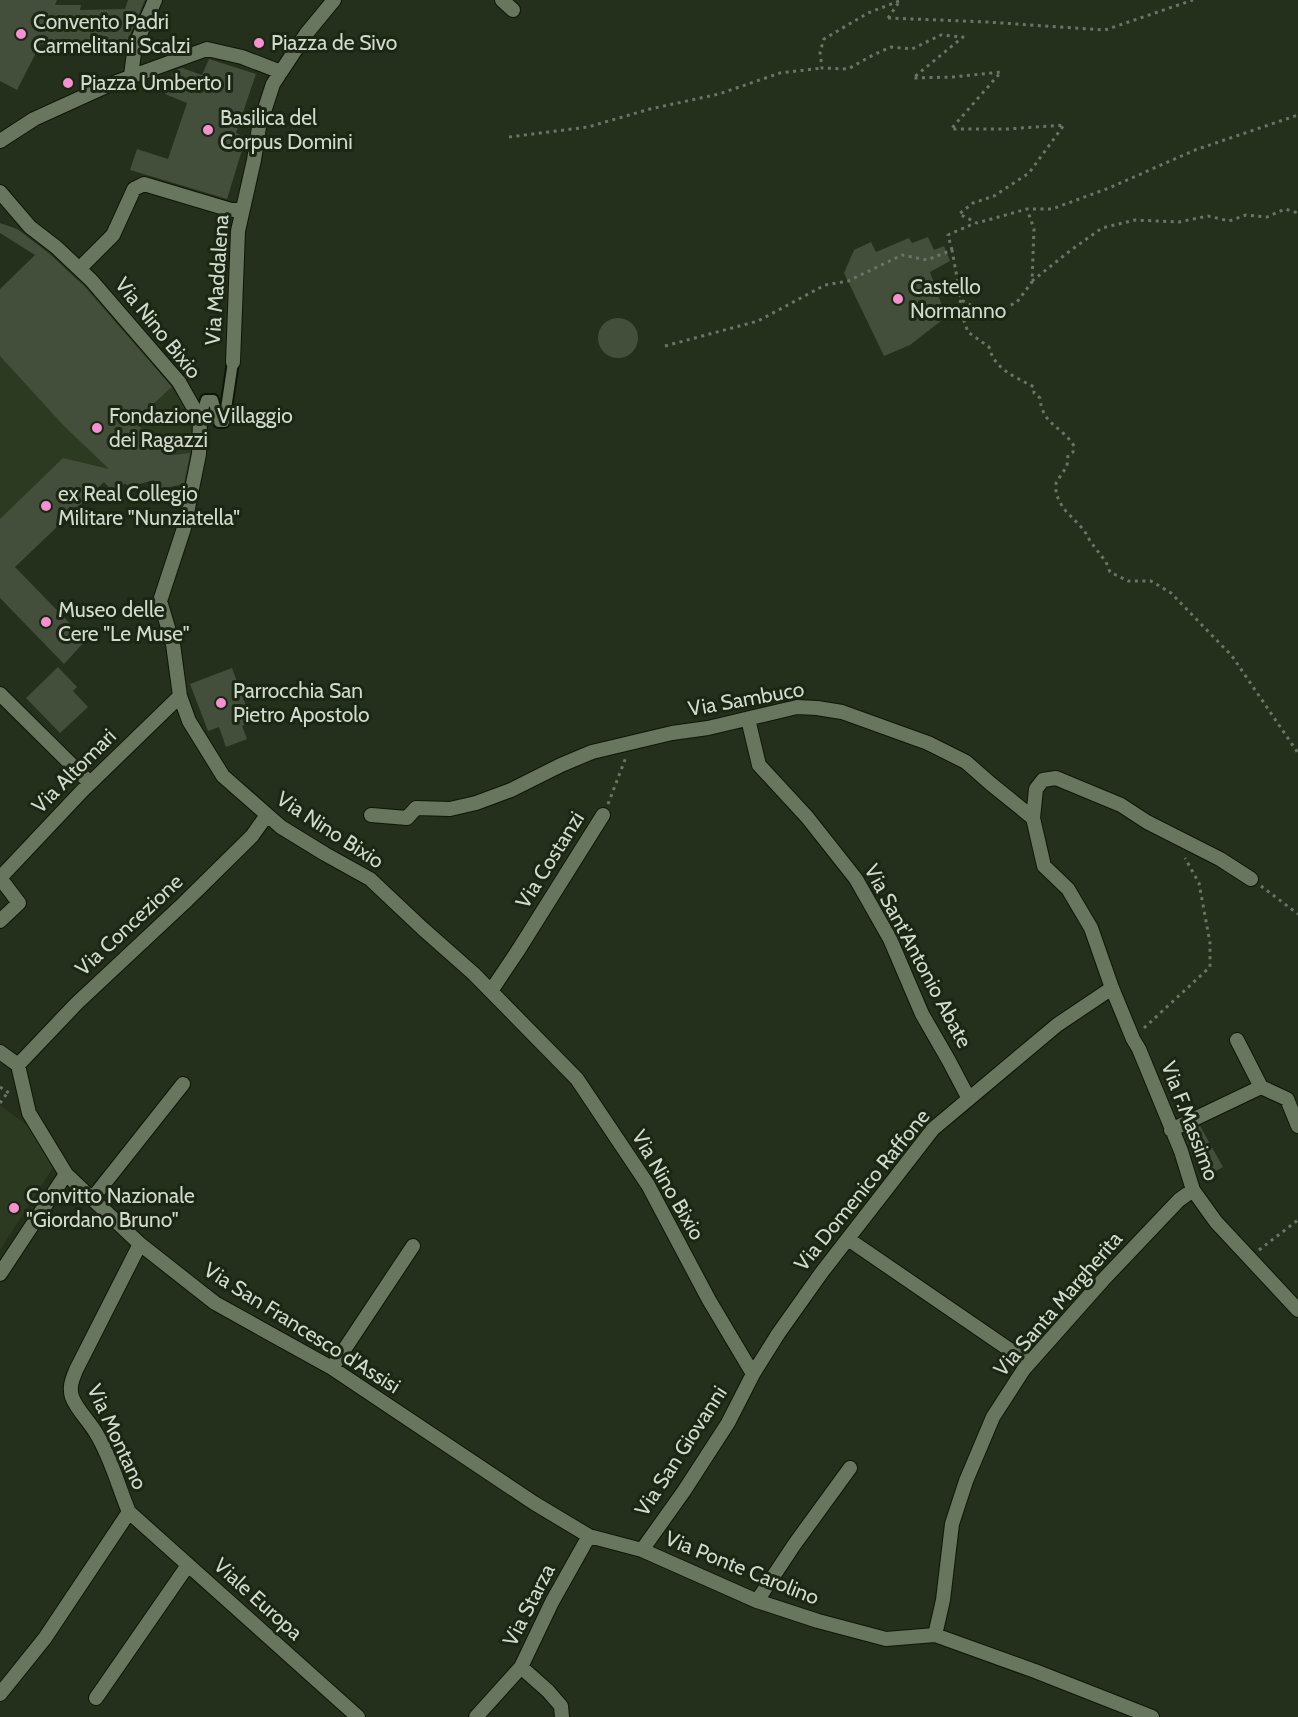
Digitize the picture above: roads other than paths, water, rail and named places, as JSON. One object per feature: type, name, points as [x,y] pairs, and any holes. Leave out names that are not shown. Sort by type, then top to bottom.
[{"type":"street","points":[[131,75],[135,46],[155,0]]},
{"type":"street","name":"Via Maddalena","points":[[200,419],[206,400],[213,400],[219,422],[224,422],[233,362],[238,231],[259,127],[273,84],[306,34],[334,0]]},
{"type":"street","points":[[502,0],[513,10]]},
{"type":"street","points":[[0,141],[34,119],[131,75],[207,49],[242,57],[281,72]]},
{"type":"street","points":[[80,268],[113,235],[134,189],[144,184],[231,210],[242,210]]},
{"type":"street","name":"Via Nino Bixio","points":[[0,192],[30,227],[80,268],[179,382],[200,419],[199,454],[184,528],[160,601],[172,644],[180,696],[189,722],[223,776],[281,827],[370,879],[491,991],[577,1079],[648,1185],[709,1300],[753,1374]]},
{"type":"street","points":[[0,693],[90,783]]},
{"type":"street","name":"Via Altomari","points":[[0,921],[19,903],[0,878],[90,783],[180,696]]},
{"type":"street","name":"Via Sambuco","points":[[371,815],[407,818],[416,808],[450,808],[476,803],[511,790],[592,752],[798,707],[843,712],[928,743],[966,762],[1033,818]]},
{"type":"street","name":"Via Sant'Antonio Abate","points":[[748,719],[759,765],[807,817],[856,879],[890,939],[922,1014],[969,1099]]},
{"type":"street","points":[[1112,988],[1091,928],[1068,889],[1044,866],[1033,818],[1036,789],[1043,780],[1056,777],[1121,805],[1172,835],[1220,859],[1251,879]]},
{"type":"street","name":"Via Concezione","points":[[18,1065],[77,1002],[184,903],[252,836],[267,815]]},
{"type":"street","name":"Via Costanzi","points":[[491,991],[603,816]]},
{"type":"street","name":"Via Domenico Raffone","points":[[753,1374],[778,1334],[933,1129],[1057,1025],[1112,988]]},
{"type":"street","name":"Via F.Massimo","points":[[1112,988],[1181,1151],[1193,1190],[1216,1222],[1298,1310]]},
{"type":"street","points":[[1237,1040],[1261,1087],[1287,1099],[1298,1126]]},
{"type":"street","points":[[0,1052],[18,1065]]},
{"type":"street","name":"Via San Francesco d'Assisi","points":[[18,1065],[29,1113],[66,1174],[140,1244],[214,1303],[332,1368],[534,1503],[589,1536]]},
{"type":"street","points":[[92,1199],[183,1084]]},
{"type":"street","points":[[1171,1130],[1261,1087]]},
{"type":"street","points":[[0,1274],[66,1174]]},
{"type":"street","name":"Via Santa Margherita","points":[[935,1635],[943,1600],[952,1524],[966,1481],[993,1417],[1029,1363],[1103,1280],[1179,1200],[1193,1190]]},
{"type":"street","points":[[848,1239],[1029,1363]]},
{"type":"street","name":"Via Montano","points":[[0,1694],[45,1638],[129,1512],[110,1460],[96,1433],[73,1400],[70,1386],[140,1244]]},
{"type":"street","points":[[332,1368],[413,1246]]},
{"type":"street","name":"Via San Giovanni","points":[[642,1550],[728,1423],[753,1374]]},
{"type":"street","points":[[757,1601],[850,1468]]},
{"type":"street","name":"Viale Europa","points":[[129,1512],[358,1717]]},
{"type":"street","name":"Via Ponte Carolino","points":[[589,1536],[642,1550],[757,1601],[818,1622],[886,1639],[935,1635],[1035,1671],[1117,1711],[1152,1717]]},
{"type":"street","name":"Via Starza","points":[[562,1717],[561,1706],[521,1667],[552,1602],[589,1536]]},
{"type":"street","points":[[96,1698],[188,1565]]},
{"type":"street","points":[[476,1717],[521,1667]]},
{"type":"place","name":"Convento Padri Carmelitani Scalzi","points":[[21,34]]},
{"type":"place","name":"Piazza de Sivo","points":[[259,43]]},
{"type":"place","name":"Piazza Umberto I","points":[[68,83]]},
{"type":"place","name":"Basilica del Corpus Domini","points":[[208,130]]},
{"type":"place","name":"Castello Normanno","points":[[898,299]]},
{"type":"place","name":"Fondazione Villaggio dei Ragazzi","points":[[97,428]]},
{"type":"place","name":"ex Real Collegio Militare \"Nunziatella\"","points":[[46,506]]},
{"type":"place","name":"Museo delle Cere \"Le Muse\"","points":[[46,622]]},
{"type":"place","name":"Parrocchia San Pietro Apostolo","points":[[221,703]]},
{"type":"place","name":"Convitto Nazionale \"Giordano Bruno\"","points":[[14,1208]]}]
